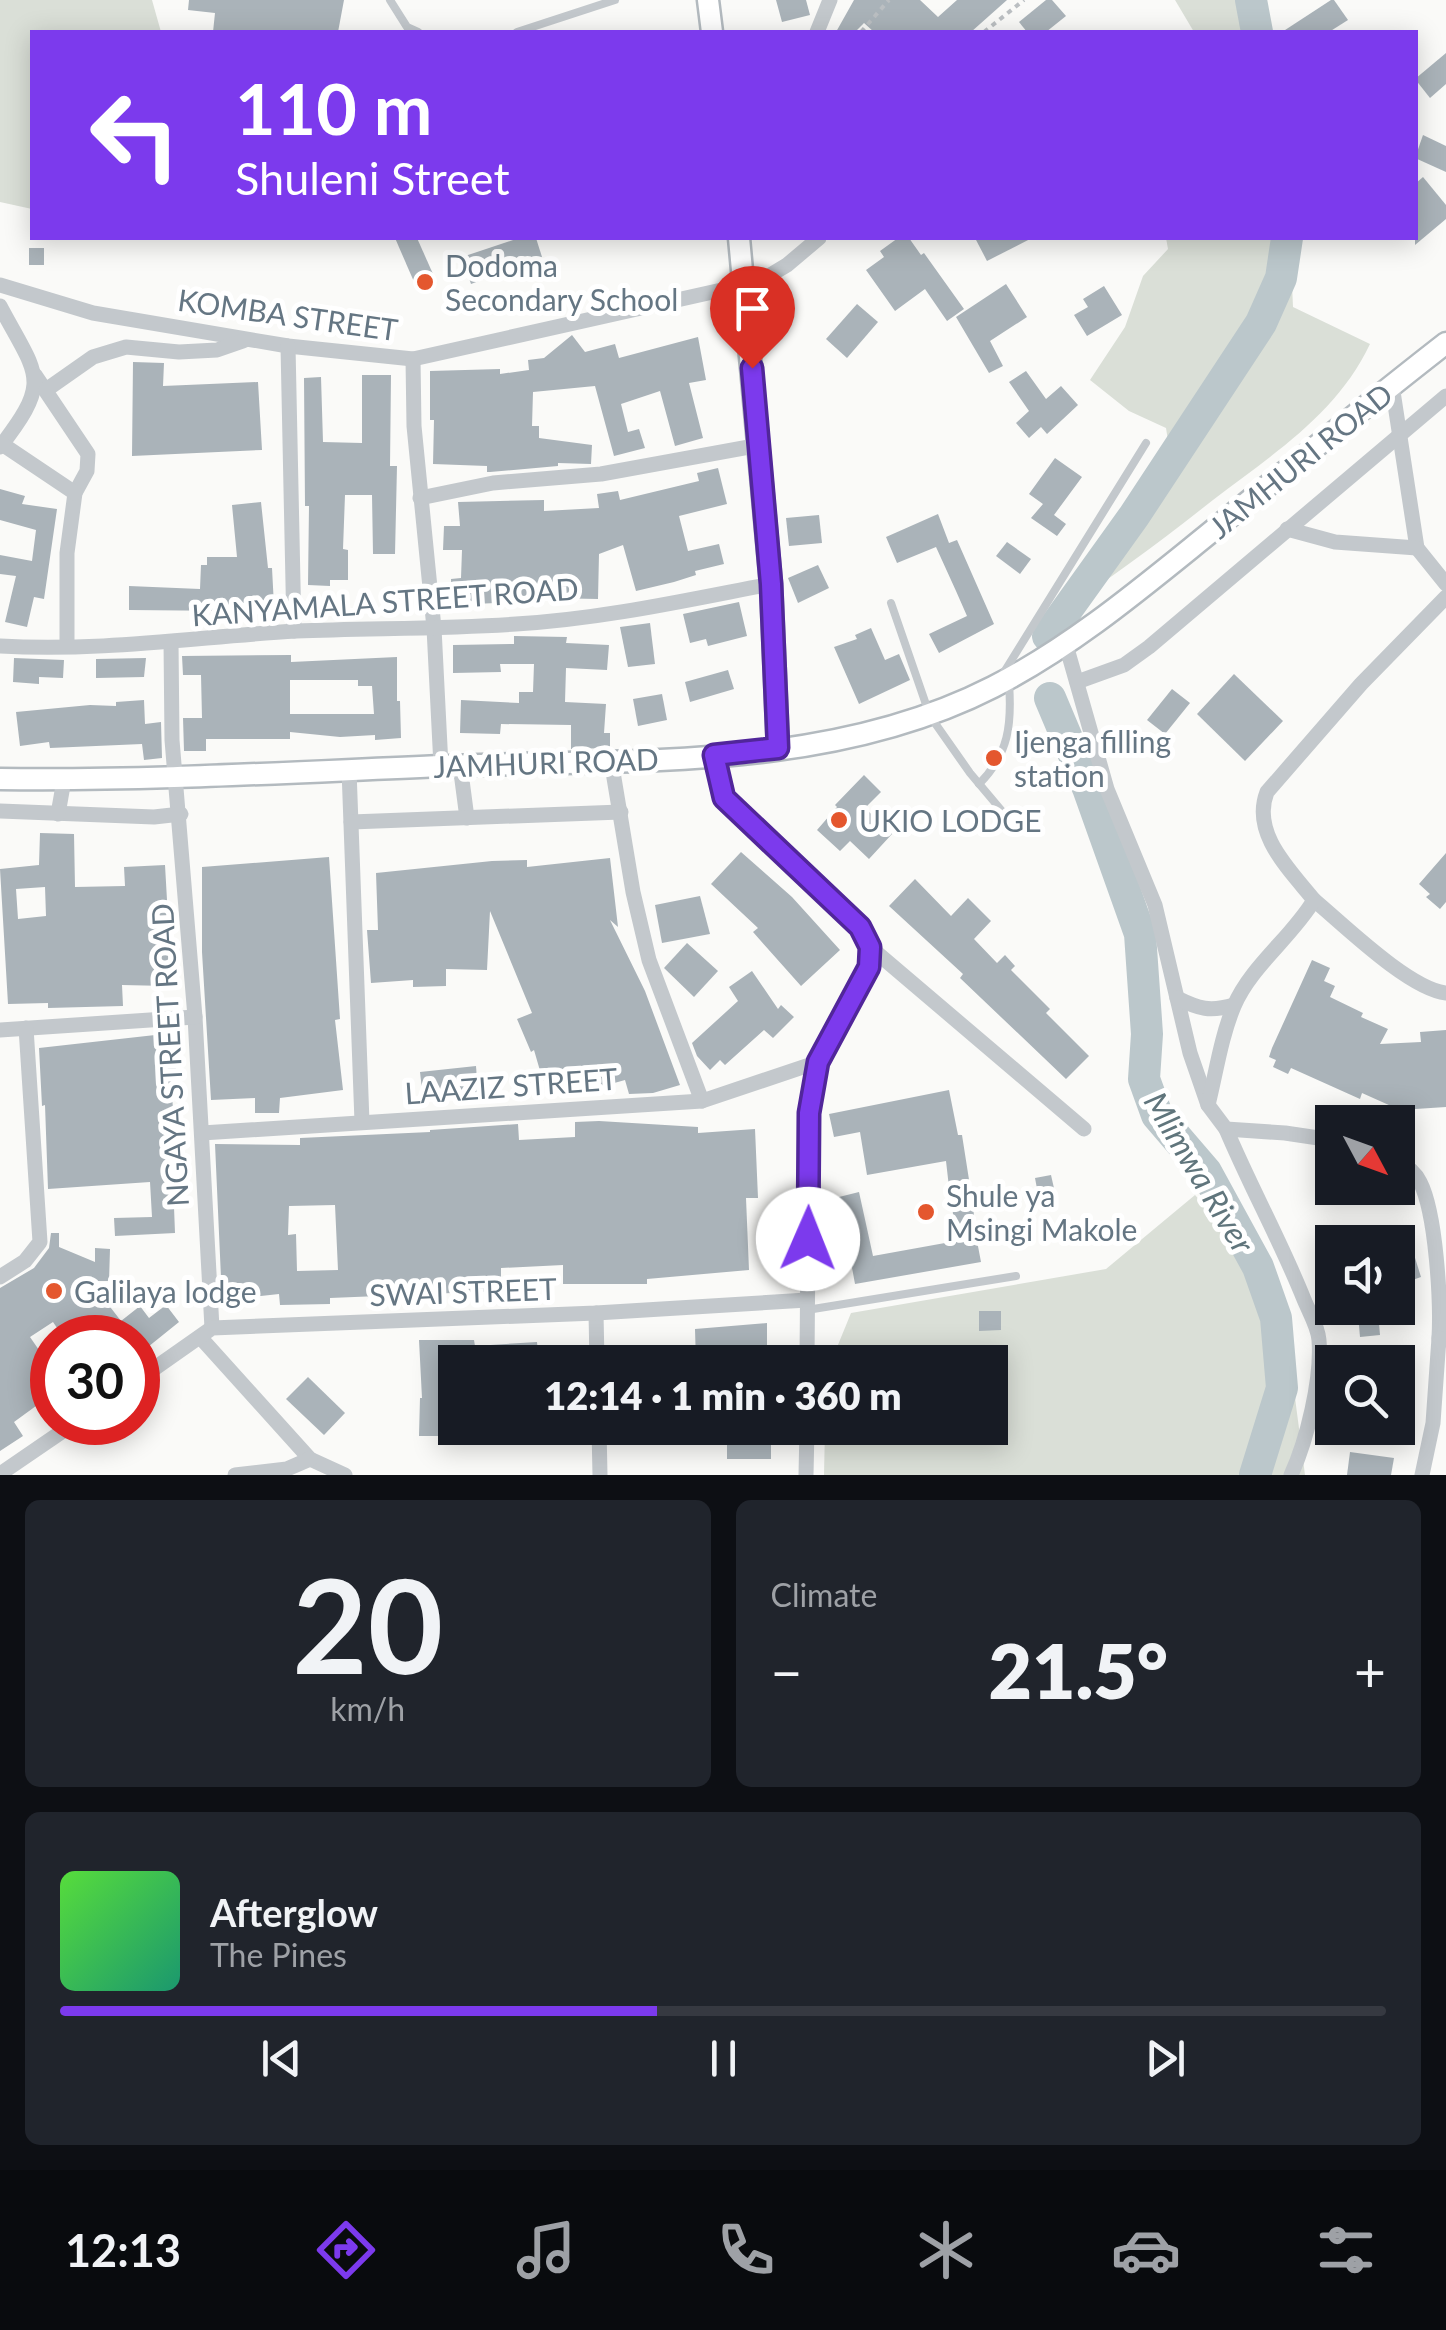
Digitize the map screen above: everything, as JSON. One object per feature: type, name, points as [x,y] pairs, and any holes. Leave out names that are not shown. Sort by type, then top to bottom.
[{"type":"main road","points":[[708,0],[712,30]]},
{"type":"main road","points":[[739,240],[771,584],[778,748]]},
{"type":"main road","name":"JAMHURI ROAD","points":[[0,779],[178,780],[714,755],[860,736],[930,716],[1002,682],[1066,645],[1446,343]]},
{"type":"street","points":[[818,30],[830,0]]},
{"type":"street","name":"KOMBA STREET","points":[[0,286],[93,313],[288,346],[414,359],[744,288],[786,264],[816,240]]},
{"type":"street","points":[[0,306],[36,375],[88,454],[87,471],[75,493],[67,553],[67,646]]},
{"type":"street","points":[[46,390],[92,357],[126,347],[216,350],[249,340]]},
{"type":"street","points":[[288,346],[294,632]]},
{"type":"street","points":[[414,359],[414,426],[434,628],[450,766],[467,818]]},
{"type":"street","points":[[36,375],[33,400],[1,446],[75,493]]},
{"type":"street","points":[[1392,385],[1417,548],[1446,584]]},
{"type":"street","points":[[1077,682],[1106,674],[1149,647],[1446,396]]},
{"type":"street","points":[[420,498],[493,483],[601,474],[760,445]]},
{"type":"street","points":[[1288,529],[1335,542],[1417,548]]},
{"type":"street","name":"KANYAMALA STREET ROAD","points":[[0,646],[171,642],[294,632],[566,620],[771,584]]},
{"type":"street","points":[[1446,597],[1361,684],[1267,792],[1260,810],[1279,856],[1314,900],[1394,967],[1434,992],[1446,993]]},
{"type":"street","name":"NGAYA STREET ROAD","points":[[171,642],[172,740],[202,1132],[206,1332]]},
{"type":"street","points":[[1066,645],[1107,790],[1155,906],[1190,1053],[1208,1105],[1226,1129],[1284,1250],[1319,1338],[1315,1386],[1302,1451],[1291,1475]]},
{"type":"street","points":[[714,755],[724,798],[860,927],[870,947],[1084,1128]]},
{"type":"street","points":[[611,760],[648,960],[702,1101]]},
{"type":"street","points":[[350,770],[362,1122]]},
{"type":"street","points":[[58,814],[64,780]]},
{"type":"street","points":[[0,812],[154,817],[180,814]]},
{"type":"street","points":[[351,822],[621,812]]},
{"type":"street","points":[[1208,1105],[1234,1005],[1314,900]]},
{"type":"street","points":[[807,1345],[809,1113],[818,1062],[869,967],[870,947]]},
{"type":"street","points":[[1177,998],[1199,1010],[1234,1005]]},
{"type":"street","points":[[0,1030],[196,1017]]},
{"type":"street","points":[[0,1276],[24,1261],[40,1242],[26,1028]]},
{"type":"street","name":"LAAZIZ STREET","points":[[202,1132],[702,1101],[818,1062]]},
{"type":"street","points":[[1226,1129],[1315,1137]]},
{"type":"street","points":[[1415,1174],[1422,1185],[1430,1217],[1442,1338],[1433,1424],[1422,1475]]},
{"type":"street","name":"SWAI STREET","points":[[206,1332],[807,1305]]},
{"type":"street","points":[[596,1313],[597,1345]]},
{"type":"street","points":[[160,1364],[206,1332],[310,1458],[346,1475]]},
{"type":"street","points":[[0,1474],[42,1445]]},
{"type":"street","points":[[599,1445],[600,1475]]},
{"type":"street","points":[[806,1445],[806,1475]]},
{"type":"street","points":[[235,1475],[287,1469],[310,1458]]},
{"type":"lane","points":[[390,0],[407,26],[414,30]]},
{"type":"lane","points":[[522,30],[615,0]]},
{"type":"lane","points":[[979,784],[999,762],[1010,728],[1002,682],[1146,443]]},
{"type":"lane","points":[[892,603],[930,716],[1007,818]]},
{"type":"lane","points":[[807,1305],[1016,1276]]},
{"type":"path","points":[[863,30],[889,0]]},
{"type":"path","points":[[986,30],[1024,0]]},
{"type":"shaded area","points":[[0,0],[152,0],[160,30],[30,30],[30,209],[0,202]]},
{"type":"shaded area","points":[[1175,0],[1266,0],[1270,30],[1193,30]]},
{"type":"shaded area","points":[[1166,240],[1290,240],[1293,307],[1370,344],[1340,391],[1302,431],[1097,587],[1056,613],[1073,584],[1129,512],[1169,447],[1166,428],[1129,411],[1090,380],[1125,327],[1143,276],[1168,249]]},
{"type":"shaded area","points":[[1195,1195],[1281,1289],[1305,1475],[824,1475],[825,1445],[1008,1445],[1008,1345],[838,1345],[851,1313],[1106,1269]]},
{"type":"building","points":[[189,0],[344,0],[338,30],[213,30],[215,13],[188,10]]},
{"type":"building","points":[[776,0],[806,0],[810,15],[782,22]]},
{"type":"building","points":[[854,0],[920,0],[938,17],[957,0],[1007,0],[973,30],[872,30],[864,23],[857,30],[837,30]]},
{"type":"building","points":[[1046,0],[1052,0],[1066,16],[1048,30],[1025,30],[1019,22]]},
{"type":"building","points":[[1331,0],[1348,20],[1332,30],[1285,30]]},
{"type":"building","points":[[1446,53],[1446,84],[1430,98],[1418,83],[1418,76]]},
{"type":"building","points":[[1423,135],[1446,146],[1446,172],[1418,159]]},
{"type":"building","points":[[1423,177],[1446,205],[1446,219],[1415,245],[1418,240],[1418,181]]},
{"type":"building","points":[[396,240],[418,240],[437,283],[418,291]]},
{"type":"building","points":[[513,240],[537,240],[542,257],[471,284],[462,257]]},
{"type":"building","points":[[895,240],[910,240],[964,309],[947,321],[925,289],[895,311],[866,270],[884,257],[880,251]]},
{"type":"building","points":[[976,240],[1028,240],[987,261]]},
{"type":"building","points":[[29,248],[44,248],[44,265],[29,265]]},
{"type":"building","points":[[1006,284],[1027,317],[990,341],[1003,366],[989,373],[956,317]]},
{"type":"building","points":[[1104,286],[1122,315],[1087,336],[1074,315],[1088,307],[1083,299]]},
{"type":"building","points":[[857,304],[878,322],[847,358],[826,339]]},
{"type":"building","points":[[572,335],[585,352],[615,344],[619,358],[698,337],[706,380],[689,383],[703,438],[675,446],[660,391],[621,404],[628,432],[639,429],[645,448],[614,456],[595,386],[533,392],[532,426],[539,426],[539,438],[592,445],[591,464],[558,463],[487,472],[487,466],[433,464],[430,371],[500,369],[500,374],[529,370],[528,360],[544,358]]},
{"type":"building","points":[[133,362],[164,363],[163,386],[258,382],[262,450],[132,456]]},
{"type":"building","points":[[1026,371],[1046,399],[1061,386],[1078,405],[1047,434],[1041,427],[1029,438],[1016,423],[1029,411],[1009,382]]},
{"type":"building","points":[[362,375],[391,375],[390,466],[397,466],[395,554],[373,554],[372,495],[345,495],[343,549],[348,550],[348,580],[330,580],[330,586],[308,585],[304,378],[321,377],[323,442],[362,443]]},
{"type":"building","points":[[1055,458],[1082,477],[1054,515],[1066,524],[1057,536],[1031,518],[1043,504],[1029,494]]},
{"type":"building","points":[[718,468],[727,504],[679,516],[688,551],[719,544],[724,564],[636,591],[623,545],[599,554],[598,599],[496,597],[496,603],[452,605],[451,579],[461,578],[462,550],[443,550],[444,526],[460,526],[458,502],[544,500],[544,511],[599,508],[597,494],[618,491],[620,500],[699,481],[697,473]]},
{"type":"building","points":[[0,489],[25,496],[22,504],[57,509],[44,599],[34,597],[27,627],[5,622],[16,576],[0,574],[0,555],[32,561],[36,530],[0,520]]},
{"type":"building","points":[[261,502],[274,606],[235,611],[129,610],[129,586],[200,589],[201,565],[207,565],[207,557],[237,557],[232,505]]},
{"type":"building","points":[[938,514],[949,543],[957,540],[994,624],[939,653],[929,634],[967,616],[936,547],[897,563],[886,537]]},
{"type":"building","points":[[819,515],[822,543],[789,546],[786,518]]},
{"type":"building","points":[[1007,542],[1031,559],[1020,574],[996,556]]},
{"type":"building","points":[[818,565],[829,588],[798,603],[788,578]]},
{"type":"building","points":[[739,602],[747,636],[708,646],[706,639],[690,643],[683,614]]},
{"type":"building","points":[[650,623],[655,664],[628,667],[620,627]]},
{"type":"building","points":[[871,628],[885,660],[899,654],[910,680],[859,704],[834,647],[857,639],[855,635]]},
{"type":"building","points":[[514,636],[567,637],[566,643],[609,645],[607,670],[566,668],[565,702],[606,704],[604,733],[610,733],[610,748],[571,749],[571,725],[501,724],[500,734],[460,733],[461,700],[519,703],[519,692],[533,692],[534,664],[500,664],[501,672],[453,673],[453,645],[514,644]]},
{"type":"building","points":[[291,655],[291,662],[397,657],[401,738],[375,740],[375,735],[340,737],[290,732],[290,739],[206,739],[206,751],[184,751],[183,718],[202,718],[201,675],[183,675],[182,656]],"holes":[[[290,680],[358,680],[358,686],[372,686],[374,714],[290,714]]]},
{"type":"building","points":[[14,658],[64,660],[63,678],[39,677],[39,684],[13,682]]},
{"type":"building","points":[[146,658],[144,677],[96,678],[96,659]]},
{"type":"building","points":[[728,670],[734,689],[690,702],[685,682]]},
{"type":"building","points":[[1234,674],[1283,721],[1245,761],[1197,714]]},
{"type":"building","points":[[1172,689],[1190,703],[1165,734],[1147,720]]},
{"type":"building","points":[[662,694],[667,720],[638,726],[633,699]]},
{"type":"building","points":[[144,700],[145,724],[161,722],[162,758],[144,760],[142,744],[50,748],[49,742],[20,746],[16,712],[116,706],[116,702]]},
{"type":"building","points":[[864,775],[881,792],[865,808],[892,834],[869,859],[850,841],[840,851],[817,830]]},
{"type":"building","points":[[40,833],[74,834],[75,887],[125,886],[124,867],[165,865],[167,986],[122,985],[123,1006],[48,1008],[48,1003],[8,1004],[0,869],[39,865]],"holes":[[[45,887],[46,916],[18,919],[16,889]]]},
{"type":"building","points":[[741,852],[792,897],[840,950],[801,986],[753,932],[758,928],[711,884]]},
{"type":"building","points":[[1446,853],[1446,902],[1440,909],[1426,897],[1430,894],[1419,884]]},
{"type":"building","points":[[329,857],[340,1019],[335,1020],[343,1090],[280,1098],[279,1113],[255,1113],[255,1098],[211,1100],[202,952],[202,867]]},
{"type":"building","points":[[610,858],[618,927],[610,920],[645,991],[680,1085],[653,1093],[629,1094],[625,1080],[568,1096],[562,1076],[543,1081],[534,1050],[531,1052],[517,1019],[532,1013],[490,911],[487,970],[446,969],[446,986],[413,987],[413,980],[371,983],[367,930],[378,930],[376,873],[492,861],[527,860],[527,867]]},
{"type":"building","points":[[915,879],[951,916],[968,898],[991,921],[974,939],[997,963],[1005,955],[1015,966],[1011,970],[1050,1009],[1046,1013],[1089,1056],[1066,1079],[960,978],[963,974],[889,906]]},
{"type":"building","points":[[700,896],[710,934],[662,943],[655,905]]},
{"type":"building","points":[[687,943],[718,971],[694,997],[664,968]]},
{"type":"building","points":[[1312,960],[1330,968],[1324,981],[1335,986],[1330,997],[1388,1029],[1380,1044],[1421,1042],[1420,1032],[1446,1030],[1446,1107],[1415,1109],[1415,1105],[1389,1105],[1362,1093],[1360,1099],[1291,1068],[1288,1074],[1273,1067],[1276,1060],[1269,1057]]},
{"type":"building","points":[[752,971],[778,1009],[781,1005],[794,1017],[773,1038],[764,1030],[725,1065],[720,1060],[710,1070],[697,1056],[692,1043],[738,1001],[729,987]]},
{"type":"building","points":[[173,1033],[178,1094],[172,1095],[178,1181],[173,1181],[175,1233],[115,1236],[114,1218],[152,1217],[150,1182],[48,1189],[39,1048]]},
{"type":"building","points":[[476,1066],[478,1093],[423,1098],[420,1072]]},
{"type":"building","points":[[949,1090],[958,1135],[962,1135],[970,1186],[950,1196],[946,1161],[867,1175],[860,1132],[834,1137],[829,1114]]},
{"type":"building","points":[[575,1122],[698,1127],[698,1133],[755,1129],[758,1198],[746,1198],[749,1270],[647,1279],[647,1284],[563,1284],[563,1265],[501,1268],[501,1291],[330,1298],[330,1304],[280,1305],[279,1294],[222,1300],[215,1144],[300,1145],[300,1138],[518,1124],[519,1140],[575,1137]],"holes":[[[335,1205],[338,1270],[297,1271],[296,1234],[288,1235],[289,1206]]]},
{"type":"building","points":[[1051,1175],[1058,1206],[1041,1210],[1035,1178]]},
{"type":"building","points":[[859,1192],[873,1256],[956,1241],[951,1196],[971,1192],[975,1223],[988,1222],[990,1240],[977,1241],[981,1262],[855,1284],[839,1197]]},
{"type":"building","points":[[51,1233],[59,1233],[59,1247],[95,1262],[95,1248],[110,1249],[109,1281],[90,1281],[116,1315],[30,1315],[30,1410],[14,1422],[23,1436],[0,1451],[0,1288],[34,1268],[49,1248]]},
{"type":"building","points":[[1415,1258],[1421,1277],[1415,1279]]},
{"type":"building","points":[[166,1305],[179,1322],[160,1337],[160,1315],[153,1315]]},
{"type":"building","points":[[140,1306],[147,1315],[129,1315]]},
{"type":"building","points":[[979,1311],[1001,1311],[1001,1330],[979,1331]]},
{"type":"building","points":[[767,1323],[767,1345],[695,1345],[695,1329]]},
{"type":"building","points":[[1359,1325],[1379,1325],[1380,1335],[1360,1337]]},
{"type":"building","points":[[419,1340],[474,1340],[475,1345],[438,1345],[438,1436],[419,1436]]},
{"type":"building","points":[[537,1342],[537,1345],[490,1345]]},
{"type":"building","points":[[308,1377],[345,1413],[324,1435],[286,1399]]},
{"type":"building","points":[[727,1445],[771,1445],[771,1459],[727,1459]]},
{"type":"building","points":[[1350,1452],[1394,1458],[1391,1475],[1347,1475]]},
{"type":"waterway","name":"Mlimwa River","points":[[1251,0],[1257,30]]},
{"type":"waterway","name":"Mlimwa River","points":[[1048,636],[1134,516],[1261,323],[1281,278],[1287,240]]},
{"type":"waterway","name":"Mlimwa River","points":[[1050,698],[1088,788],[1140,934],[1147,1034],[1144,1079],[1157,1115],[1206,1172],[1258,1267],[1276,1318],[1282,1388],[1255,1475]]},
{"type":"place","name":"Dodoma Secondary School","points":[[425,282]]},
{"type":"place","name":"Ijenga filling station","points":[[994,758]]},
{"type":"place","name":"UKIO LODGE","points":[[839,820]]},
{"type":"place","name":"Shule ya Msingi Makole","points":[[926,1212]]},
{"type":"place","name":"Galilaya lodge","points":[[54,1291]]},
{"type":"route","points":[[752,368],[771,584],[778,748],[714,755],[724,798],[860,927],[870,947],[869,967],[818,1062],[809,1113],[808,1239]]}]
